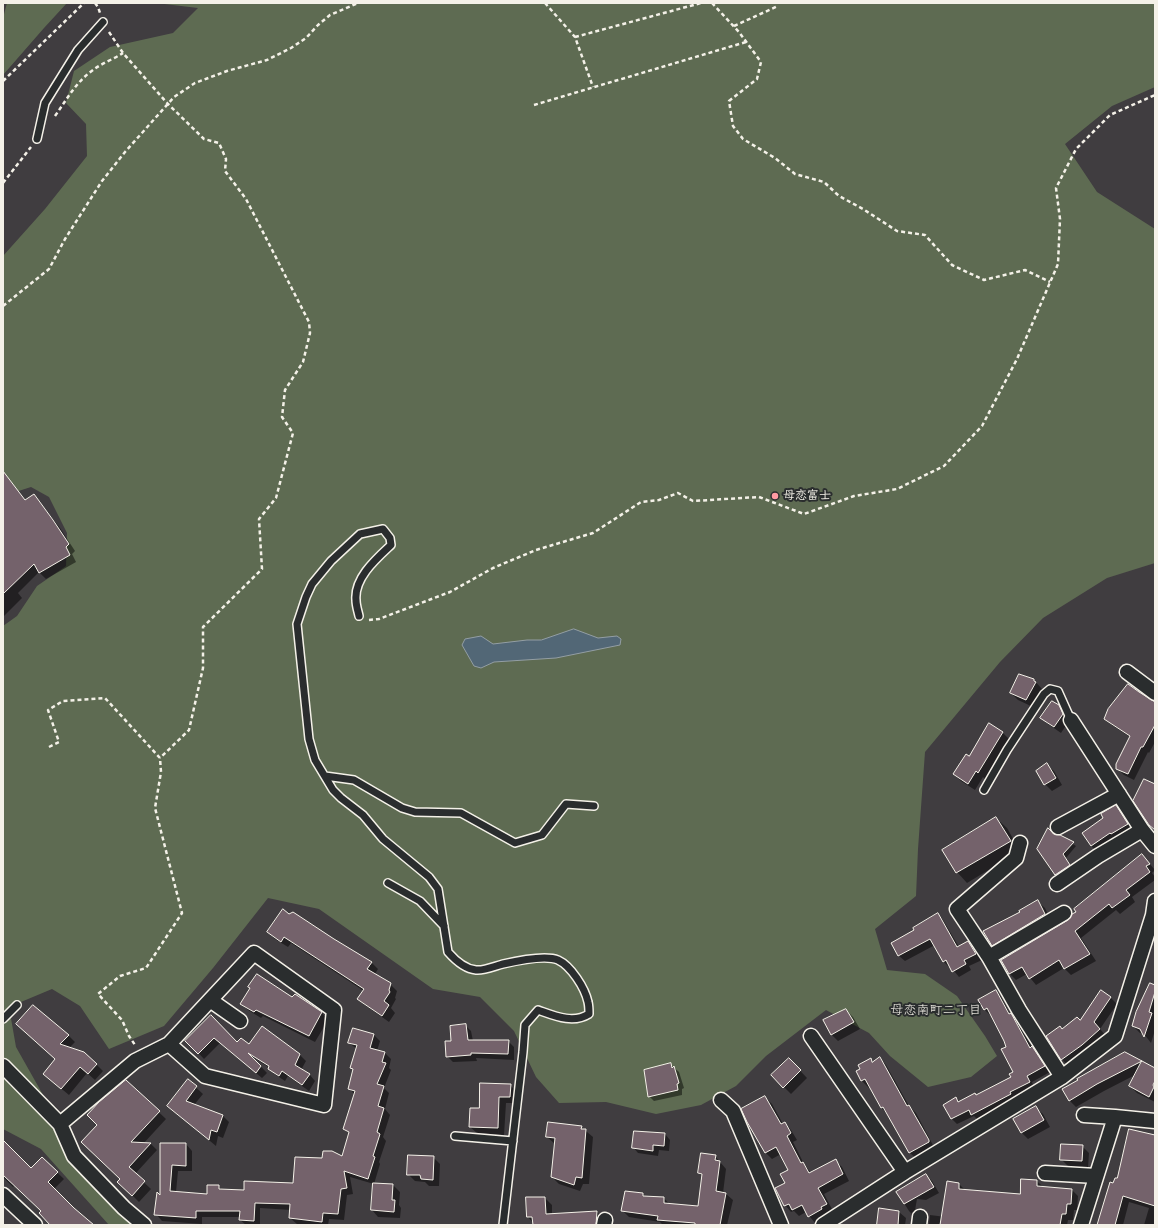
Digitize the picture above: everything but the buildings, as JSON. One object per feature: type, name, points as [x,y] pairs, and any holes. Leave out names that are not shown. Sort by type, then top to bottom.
[{"type":"street","points":[[1127,672],[1155,693]]},
{"type":"street","points":[[1071,720],[1142,830],[1155,846]]},
{"type":"street","points":[[1058,826],[1119,794]]},
{"type":"street","points":[[1057,884],[1098,856],[1142,830]]},
{"type":"street","points":[[1020,843],[1016,858],[957,909],[989,957],[1019,1010],[1062,1077]]},
{"type":"street","points":[[823,1225],[905,1172],[1062,1077],[1115,1036],[1154,915],[1155,901]]},
{"type":"street","points":[[989,957],[1064,913]]},
{"type":"street","points":[[60,1124],[135,1061],[169,1044],[254,954],[334,1010],[324,1105],[205,1076],[169,1044]]},
{"type":"street","points":[[210,1000],[240,1021]]},
{"type":"street","points":[[811,1036],[905,1172]]},
{"type":"street","points":[[4,1066],[60,1124],[74,1156],[124,1208],[144,1225]]},
{"type":"street","points":[[721,1100],[733,1111],[781,1225]]},
{"type":"street","points":[[1084,1115],[1155,1121]]},
{"type":"street","points":[[1081,1225],[1115,1117]]},
{"type":"street","points":[[1045,1173],[1096,1176]]},
{"type":"street","points":[[3,1195],[35,1225]]},
{"type":"lane","points":[[37,139],[45,103],[78,50],[103,22]]},
{"type":"lane","points":[[359,616],[356,600],[359,584],[376,558],[391,545],[390,538],[384,529],[360,534],[331,561],[312,584],[297,624],[309,739],[315,760],[333,790],[362,814],[383,838],[429,877],[438,889],[448,952],[454,959],[466,967],[477,971],[509,963],[544,958],[558,960],[571,971],[582,987],[588,1002],[590,1014],[582,1018],[560,1018],[538,1010],[525,1025],[524,1052],[503,1225]]},
{"type":"lane","points":[[984,790],[1007,750],[1044,694],[1050,689],[1058,691],[1071,720]]},
{"type":"lane","points":[[325,776],[354,780],[402,808],[415,812],[461,813],[515,843],[542,835],[566,804],[594,806]]},
{"type":"lane","points":[[388,883],[420,901],[444,926]]},
{"type":"lane","points":[[3,1019],[17,1005]]},
{"type":"lane","points":[[455,1136],[513,1141]]},
{"type":"path","points":[[3,81],[84,3]]},
{"type":"path","points":[[95,3],[98,7],[103,22],[123,52],[168,104],[204,139],[219,143],[226,159],[226,171],[246,199],[309,322],[310,333],[303,362],[285,390],[282,417],[293,433],[276,498],[259,519],[262,569],[203,627],[203,668],[189,730],[160,758]]},
{"type":"path","points":[[3,306],[49,269],[65,239],[102,181],[125,152],[174,97],[195,83],[227,71],[267,60],[291,48],[306,38],[330,15],[358,3]]},
{"type":"path","points":[[545,3],[576,37],[593,87]]},
{"type":"path","points":[[576,37],[700,3]]},
{"type":"path","points":[[712,3],[734,26],[761,62],[756,79],[729,101],[733,126],[742,139],[775,158],[795,174],[824,182],[839,196],[863,209],[897,231],[925,235],[952,265],[977,277],[984,280],[1025,270],[1050,282]]},
{"type":"path","points":[[734,26],[778,6]]},
{"type":"path","points":[[534,105],[746,42]]},
{"type":"path","points":[[53,118],[67,96],[77,84],[94,70],[123,52]]},
{"type":"path","points":[[359,616],[370,620],[379,619],[450,592],[493,568],[536,550],[593,533],[641,502],[659,500],[678,492],[693,501],[759,497],[804,514],[854,496],[898,489],[944,466],[982,426],[1017,359],[1058,264],[1060,219],[1056,188],[1076,149],[1110,116],[1155,95]]},
{"type":"path","points":[[3,182],[37,139]]},
{"type":"path","points":[[49,747],[58,742],[48,710],[63,701],[105,698],[160,758],[161,772],[155,808],[182,913],[146,968],[120,976],[98,994],[122,1020],[129,1036],[144,1057]]},
{"type":"green space","points":[[7,3],[67,3],[3,75],[3,18]]},
{"type":"green space","points":[[156,3],[1155,3],[1155,87],[1112,106],[1065,144],[1097,192],[1155,229],[1155,563],[1107,578],[1043,618],[1000,662],[925,752],[916,896],[875,929],[887,970],[925,974],[957,996],[985,1036],[997,1056],[971,1077],[928,1087],[890,1056],[869,1033],[826,1010],[766,1056],[736,1086],[701,1105],[656,1114],[606,1102],[559,1103],[536,1077],[514,1031],[480,997],[433,989],[319,909],[268,898],[213,968],[164,1026],[109,1049],[80,1006],[52,989],[9,1007],[16,1047],[47,1102],[86,1160],[134,1225],[109,1225],[41,1149],[3,1129],[3,626],[17,616],[37,586],[66,566],[67,533],[49,497],[31,487],[3,496],[3,256],[45,209],[87,156],[86,124],[66,103],[74,71],[110,47],[173,33],[198,8]]},
{"type":"water","points":[[574,629],[598,638],[617,636],[621,639],[620,645],[556,658],[494,662],[481,668],[474,666],[462,645],[465,639],[481,636],[493,644],[541,640]]},
{"type":"place","name":"母恋富士","points":[[775,496]]},
{"type":"district","name":"母恋南町二丁目","points":[[936,1010]]}]
